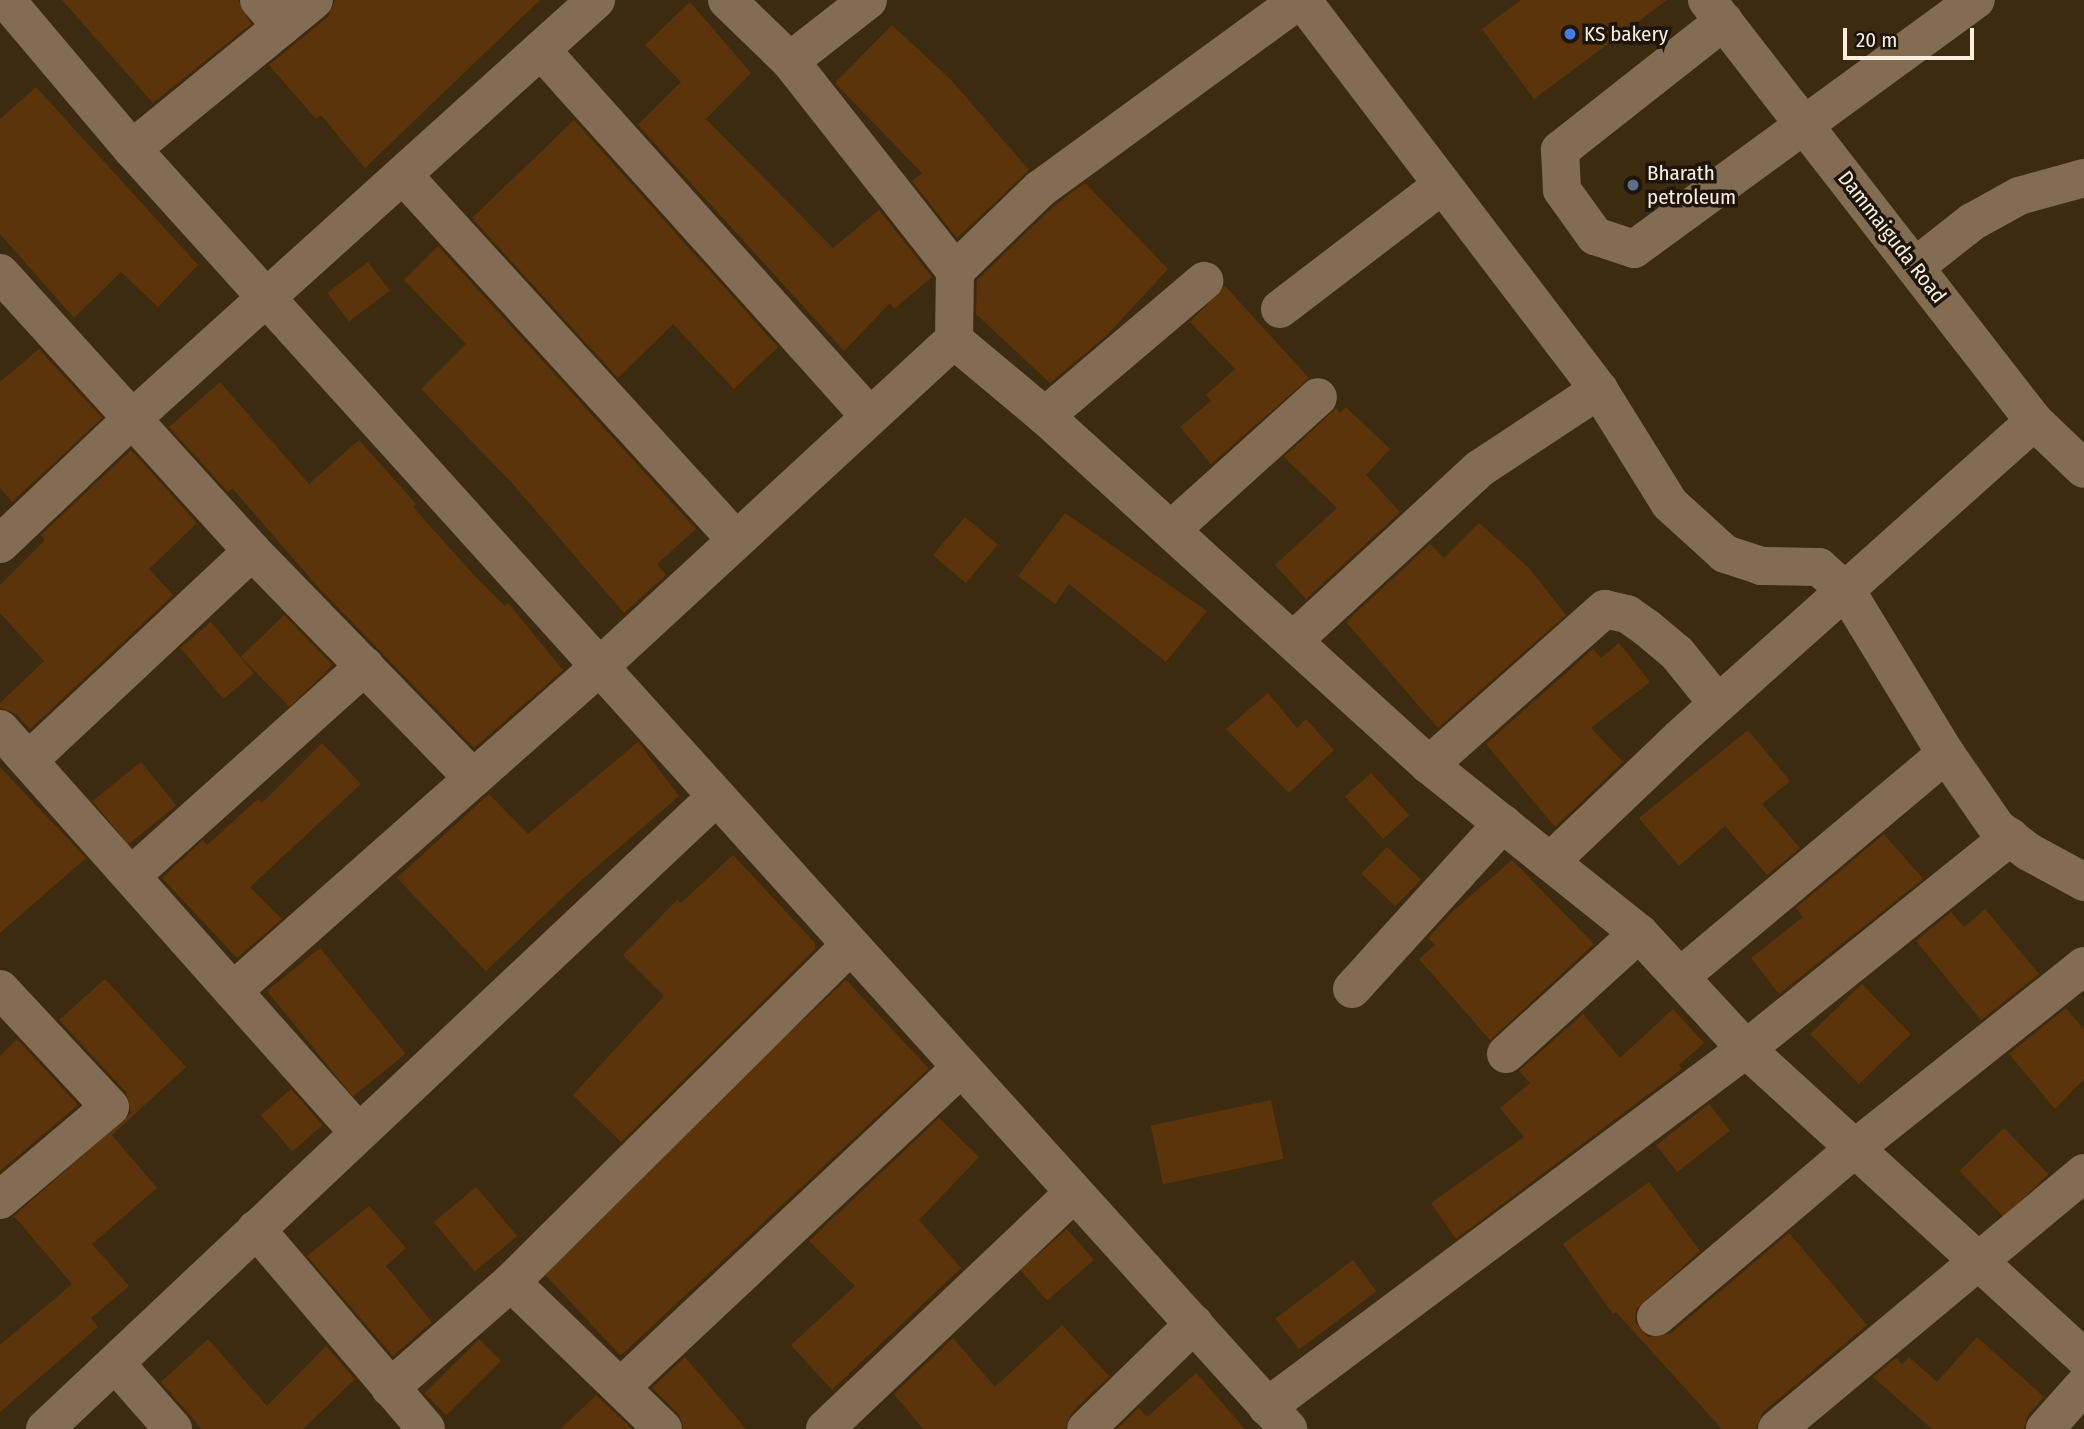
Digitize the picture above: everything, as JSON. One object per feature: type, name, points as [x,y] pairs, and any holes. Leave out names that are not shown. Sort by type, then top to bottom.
[{"type":"street","points":[[6,0],[132,149],[1278,1418],[2010,837]]},
{"type":"street","points":[[132,149],[270,13],[314,0]]},
{"type":"street","points":[[5,529],[133,418],[596,0]]},
{"type":"street","points":[[234,990],[598,668],[869,415],[954,340],[955,271],[790,61],[727,0]]},
{"type":"street","points":[[790,61],[868,0]]},
{"type":"street","points":[[955,271],[1040,189],[1300,0],[1599,390],[1670,504],[1725,554],[1761,566],[1819,567],[1847,592],[1946,754],[1997,828],[2084,882]]},
{"type":"street","points":[[1716,11],[1560,150],[1562,190],[1595,236],[1634,249],[1803,122],[1976,0]]},
{"type":"street","name":"Dammaiguda Road","points":[[1716,11],[2034,421],[2084,468]]},
{"type":"street","points":[[541,50],[869,415]]},
{"type":"street","points":[[403,175],[736,540]]},
{"type":"street","points":[[1915,267],[1972,222],[2019,196],[2084,178]]},
{"type":"street","points":[[1280,309],[1442,185]]},
{"type":"street","points":[[0,273],[252,551],[473,778]]},
{"type":"street","points":[[1045,416],[1204,281]]},
{"type":"street","points":[[954,340],[1045,416],[1294,639],[1429,765],[1639,933],[1746,1049],[1974,1262],[2084,1358]]},
{"type":"street","points":[[1294,639],[1479,469],[1599,390]]},
{"type":"street","points":[[1171,530],[1318,397]]},
{"type":"street","points":[[1550,862],[1718,704],[1847,592],[2034,421]]},
{"type":"street","points":[[30,759],[252,551]]},
{"type":"street","points":[[1429,765],[1605,609],[1627,614],[1677,653],[1718,704]]},
{"type":"street","points":[[132,875],[366,666]]},
{"type":"street","points":[[0,729],[30,759],[359,1133]]},
{"type":"street","points":[[1681,976],[1946,754]]},
{"type":"street","points":[[45,1429],[716,797]]},
{"type":"street","points":[[1352,989],[1503,823]]},
{"type":"street","points":[[1506,1054],[1639,933]]},
{"type":"street","points":[[390,1388],[511,1282],[850,945]]},
{"type":"street","points":[[1656,1317],[1854,1149],[2084,965]]},
{"type":"street","points":[[0,989],[110,1107],[0,1200]]},
{"type":"street","points":[[623,1385],[961,1068]]},
{"type":"street","points":[[1777,1429],[2084,1173]]},
{"type":"street","points":[[825,1429],[1074,1193]]},
{"type":"street","points":[[257,1229],[426,1429]]},
{"type":"street","points":[[511,1282],[623,1385],[663,1429]]},
{"type":"street","points":[[1086,1429],[1194,1324]]},
{"type":"street","points":[[115,1363],[173,1429]]},
{"type":"street","points":[[2045,1429],[2084,1385]]},
{"type":"building","points":[[62,0],[238,0],[251,24],[153,103]]},
{"type":"building","points":[[335,0],[540,0],[365,168],[321,115],[316,119],[269,65],[328,17]]},
{"type":"building","points":[[1521,0],[1667,0],[1534,99],[1482,29]]},
{"type":"building","points":[[690,2],[751,73],[706,119],[833,248],[879,210],[932,277],[894,309],[890,303],[844,351],[638,125],[681,82],[645,45]]},
{"type":"building","points":[[892,25],[952,81],[1029,170],[957,238],[912,181],[922,173],[835,83]]},
{"type":"building","points":[[36,87],[198,265],[158,307],[121,272],[74,318],[0,234],[0,119]]},
{"type":"building","points":[[574,120],[778,347],[734,389],[673,324],[618,378],[472,218]]},
{"type":"building","points":[[1085,183],[1168,269],[1107,335],[1050,383],[976,314],[977,280],[1054,206]]},
{"type":"building","points":[[438,246],[696,529],[657,564],[666,575],[624,613],[511,482],[421,389],[466,344],[404,280]]},
{"type":"building","points":[[368,262],[390,291],[349,321],[327,293]]},
{"type":"building","points":[[1225,286],[1309,378],[1211,464],[1180,427],[1211,401],[1206,395],[1235,369],[1190,322]]},
{"type":"building","points":[[39,349],[102,418],[12,502],[0,488],[0,382]]},
{"type":"building","points":[[220,382],[309,484],[359,440],[416,504],[413,507],[472,573],[505,606],[508,603],[563,670],[474,748],[318,587],[232,488],[228,492],[169,427]]},
{"type":"building","points":[[1346,407],[1390,449],[1366,475],[1400,512],[1306,599],[1275,565],[1337,508],[1284,457],[1336,408],[1340,413]]},
{"type":"building","points":[[131,450],[197,523],[149,569],[173,595],[30,729],[16,714],[0,708],[0,703],[44,661],[0,613],[0,585],[45,540],[41,535]]},
{"type":"building","points":[[1065,513],[1207,611],[1166,662],[1069,584],[1055,604],[1018,576]]},
{"type":"building","points":[[965,517],[998,545],[966,583],[933,555]]},
{"type":"building","points":[[1479,523],[1529,568],[1566,615],[1438,728],[1346,622],[1430,544],[1444,558]]},
{"type":"building","points":[[284,615],[333,665],[289,707],[241,657]]},
{"type":"building","points":[[211,622],[254,673],[223,699],[180,648]]},
{"type":"building","points":[[1619,643],[1650,682],[1591,728],[1623,762],[1555,827],[1486,744],[1593,649],[1601,658]]},
{"type":"building","points":[[1268,693],[1297,728],[1306,719],[1334,750],[1289,793],[1226,729]]},
{"type":"building","points":[[1748,730],[1790,781],[1762,804],[1800,848],[1767,875],[1725,826],[1679,866],[1639,818]]},
{"type":"building","points":[[638,742],[679,796],[578,883],[486,971],[397,878],[489,794],[528,834]]},
{"type":"building","points":[[322,743],[361,784],[250,887],[282,919],[237,958],[162,878],[203,840],[207,845],[258,799],[262,803]]},
{"type":"building","points":[[141,762],[176,806],[128,845],[93,801]]},
{"type":"building","points":[[0,767],[86,858],[0,933]]},
{"type":"building","points":[[1371,773],[1409,815],[1383,839],[1345,796]]},
{"type":"building","points":[[1884,834],[1923,879],[1779,994],[1751,958],[1803,917],[1796,908]]},
{"type":"building","points":[[1387,847],[1421,880],[1395,906],[1361,874]]},
{"type":"building","points":[[733,855],[815,943],[815,949],[621,1142],[573,1095],[664,996],[623,955],[677,900],[681,903]]},
{"type":"building","points":[[1512,860],[1594,944],[1490,1040],[1419,959],[1435,945],[1428,938],[1453,911]]},
{"type":"building","points":[[1985,909],[2039,974],[1981,1020],[1916,941],[1951,912],[1964,927]]},
{"type":"building","points":[[320,948],[406,1054],[353,1096],[267,991]]},
{"type":"building","points":[[105,979],[186,1067],[112,1135],[157,1188],[92,1244],[129,1286],[91,1318],[98,1327],[0,1412],[0,1345],[72,1284],[14,1216],[131,1113],[126,1092],[59,1020]]},
{"type":"building","points":[[846,980],[929,1068],[621,1356],[538,1267]]},
{"type":"building","points":[[1862,984],[1911,1034],[1859,1084],[1810,1034]]},
{"type":"building","points":[[2066,1008],[2084,1029],[2084,1079],[2055,1109],[2009,1054]]},
{"type":"building","points":[[1673,1009],[1704,1043],[1679,1065],[1682,1069],[1456,1239],[1431,1203],[1524,1137],[1500,1108],[1530,1083],[1519,1071],[1583,1014],[1620,1058]]},
{"type":"building","points":[[17,1039],[78,1105],[0,1171],[0,1056]]},
{"type":"building","points":[[291,1089],[322,1125],[292,1151],[261,1115]]},
{"type":"building","points":[[1271,1100],[1283,1159],[1163,1184],[1151,1126]]},
{"type":"building","points":[[1709,1104],[1730,1131],[1677,1172],[1656,1145]]},
{"type":"building","points":[[939,1118],[979,1157],[919,1220],[961,1268],[832,1390],[791,1345],[855,1286],[809,1241]]},
{"type":"building","points":[[2004,1128],[2048,1174],[2004,1217],[1959,1171]]},
{"type":"building","points":[[1649,1182],[1700,1251],[1636,1309],[1635,1322],[1648,1337],[1670,1334],[1789,1233],[1867,1325],[1763,1412],[1756,1429],[1722,1429],[1616,1312],[1613,1314],[1563,1244]]},
{"type":"building","points":[[476,1187],[517,1236],[475,1271],[434,1222]]},
{"type":"building","points":[[369,1206],[406,1248],[386,1266],[432,1322],[393,1356],[307,1256]]},
{"type":"building","points":[[1067,1229],[1094,1260],[1047,1301],[1020,1270]]},
{"type":"building","points":[[1353,1260],[1376,1291],[1299,1350],[1276,1318]]},
{"type":"building","points":[[1062,1325],[1109,1376],[1071,1413],[1065,1429],[923,1429],[894,1394],[953,1338],[995,1387]]},
{"type":"building","points":[[1977,1337],[2044,1397],[2028,1415],[2024,1429],[1932,1429],[1873,1377],[1896,1358],[1902,1364],[1909,1357],[1937,1382]]},
{"type":"building","points":[[208,1339],[267,1406],[326,1346],[355,1379],[303,1429],[202,1429],[161,1382]]},
{"type":"building","points":[[479,1339],[501,1361],[446,1415],[425,1393]]},
{"type":"building","points":[[685,1357],[746,1429],[684,1429],[679,1414],[652,1388]]},
{"type":"building","points":[[1196,1373],[1245,1429],[1117,1429],[1139,1408],[1147,1417]]},
{"type":"building","points":[[596,1395],[632,1429],[561,1429]]},
{"type":"place","name":"KS bakery","points":[[1570,34]]},
{"type":"place","name":"Bharath petroleum","points":[[1633,185]]}]
